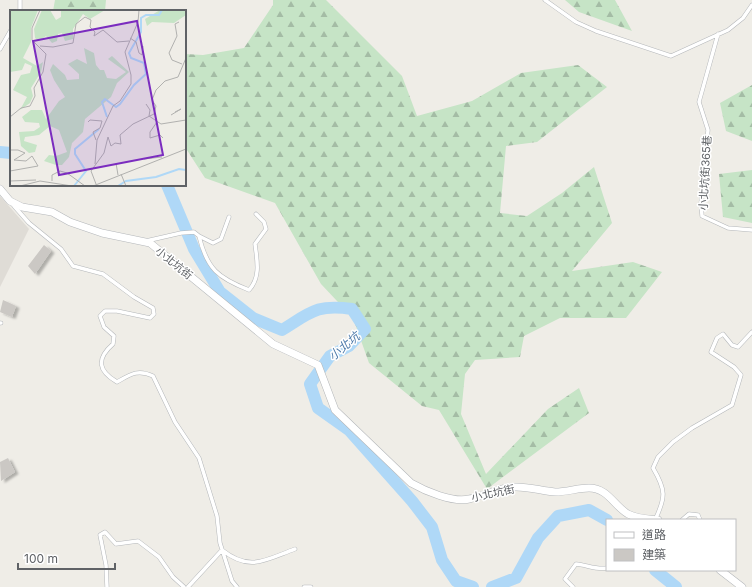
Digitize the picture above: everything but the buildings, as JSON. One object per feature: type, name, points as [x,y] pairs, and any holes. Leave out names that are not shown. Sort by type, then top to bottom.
[{"type":"street","points":[[0,189],[10,201]]},
{"type":"street","name":"小北坑街","points":[[10,201],[22,207],[52,212],[70,222],[102,233],[150,243],[273,344],[318,365],[335,410],[411,483],[433,494],[468,500],[512,487],[533,488],[555,492],[589,488],[600,490],[610,496],[627,514],[648,519]]},
{"type":"street","points":[[721,571],[742,587]]},
{"type":"lane","points":[[545,0],[576,22],[610,37],[642,45],[671,56],[728,30],[743,18],[752,5]]},
{"type":"lane","points":[[0,49],[10,32]]},
{"type":"lane","name":"小北坑街365巷","points":[[718,34],[698,102],[708,130],[701,203],[702,216],[728,228],[752,230]]},
{"type":"lane","points":[[10,201],[29,223],[62,249],[73,266],[103,274],[134,297],[153,308],[154,314],[150,318],[117,311],[105,311],[100,316],[104,327],[114,336],[113,344],[106,351],[100,363],[102,370],[110,378],[117,382],[136,373],[143,372],[153,376],[175,422],[199,458],[217,516],[222,550],[232,581],[237,587]]},
{"type":"lane","points":[[199,236],[202,252],[214,272],[224,279],[249,290],[254,284],[258,268],[255,244],[266,229],[264,222],[256,214]]},
{"type":"lane","points":[[145,241],[181,233],[194,232],[213,243],[221,239],[229,217]]},
{"type":"lane","points":[[656,519],[663,504],[664,490],[653,468],[658,456],[692,428],[732,405],[738,390],[741,375],[734,367],[712,352],[717,338],[723,334],[732,345],[738,347],[752,332]]},
{"type":"lane","points":[[683,519],[688,514],[698,515],[700,519]]},
{"type":"lane","points":[[107,587],[100,535],[105,532],[116,544],[138,541],[158,557],[173,578],[184,587]]},
{"type":"lane","points":[[222,550],[239,562],[255,563],[295,549]]},
{"type":"lane","points":[[188,587],[222,550]]},
{"type":"lane","points":[[573,587],[565,579],[576,564],[593,568],[606,568]]},
{"type":"lane","points":[[304,587],[311,587]]},
{"type":"shaded area","points":[[0,196],[29,229],[0,287]]},
{"type":"green space","points":[[55,0],[106,0],[105,10],[53,10]]},
{"type":"green space","points":[[273,0],[326,0],[402,76],[417,116],[472,101],[521,73],[578,65],[607,87],[537,142],[506,146],[500,213],[527,216],[562,193],[594,167],[612,223],[572,271],[633,262],[662,272],[626,318],[560,318],[524,336],[520,357],[475,360],[465,374],[461,414],[486,474],[548,409],[579,388],[589,413],[487,489],[439,410],[422,406],[369,363],[353,318],[321,284],[275,203],[205,178],[186,149],[186,54],[203,55],[244,48],[273,5]]},
{"type":"green space","points":[[565,0],[615,0],[632,31],[579,12]]},
{"type":"green space","points":[[752,85],[752,141],[726,131],[720,103]]},
{"type":"green space","points":[[752,170],[752,223],[723,217],[719,174]]},
{"type":"waterway","name":"小北坑","points":[[0,152],[10,153]]},
{"type":"waterway","name":"小北坑","points":[[167,186],[194,249],[220,292],[253,318],[282,330],[300,318],[315,311],[330,308],[352,309],[365,329],[349,346],[330,356],[310,384],[318,408],[349,430],[412,501],[432,527],[442,560],[456,581],[473,587]]},
{"type":"waterway","name":"小北坑","points":[[492,587],[516,578],[538,538],[558,516],[589,510],[606,519]]},
{"type":"waterway","name":"小北坑","points":[[656,571],[676,587]]}]
